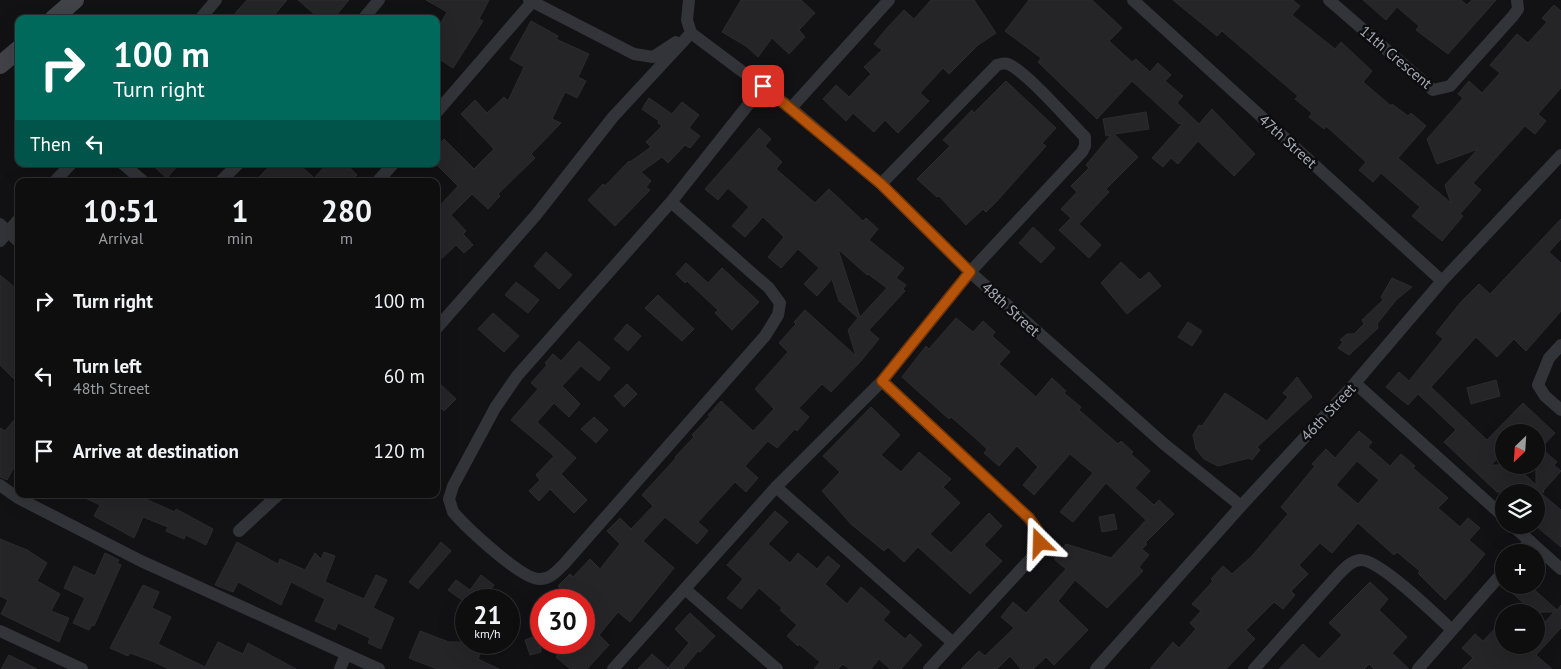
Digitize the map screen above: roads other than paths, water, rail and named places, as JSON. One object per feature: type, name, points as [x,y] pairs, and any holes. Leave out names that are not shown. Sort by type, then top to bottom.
[{"type":"main road","points":[[58,15],[75,0]]},
{"type":"main road","points":[[0,65],[15,52]]},
{"type":"street","points":[[203,15],[216,0]]},
{"type":"street","points":[[366,15],[379,0]]},
{"type":"street","points":[[689,0],[687,20],[690,33]]},
{"type":"street","points":[[791,108],[889,0]]},
{"type":"street","name":"47th Street","points":[[1133,0],[1442,281]]},
{"type":"street","name":"11th Crescent","points":[[1328,0],[1433,90],[1450,86],[1513,16],[1518,9],[1517,0]]},
{"type":"street","points":[[440,108],[531,1],[634,54],[654,56],[690,33]]},
{"type":"street","points":[[440,323],[536,215],[613,117],[690,33]]},
{"type":"street","name":"48th Street","points":[[690,33],[791,108],[881,184],[970,272],[1164,444],[1241,506]]},
{"type":"street","points":[[613,669],[776,486],[882,381],[970,272],[1082,152],[1085,146],[1085,137],[1047,97],[1007,64],[997,65],[881,184]]},
{"type":"street","points":[[671,202],[768,288],[780,303],[778,315],[765,336],[565,564],[553,575],[540,580],[524,575],[453,512],[449,499],[453,486],[495,408],[517,376],[671,202],[763,86]]},
{"type":"street","name":"46th Street","points":[[1096,669],[1241,506],[1355,383],[1442,281],[1561,156]]},
{"type":"street","points":[[58,178],[68,167]]},
{"type":"street","points":[[127,167],[139,178]]},
{"type":"street","points":[[224,178],[235,167]]},
{"type":"street","points":[[381,178],[390,167]]},
{"type":"street","points":[[15,222],[2,232],[15,240]]},
{"type":"street","points":[[1561,345],[1549,358],[1538,385],[1545,396],[1561,410]]},
{"type":"street","points":[[882,381],[1029,518],[1038,531],[1040,543],[1034,555],[929,669]]},
{"type":"street","points":[[1355,383],[1495,509]]},
{"type":"street","points":[[0,485],[15,496]]},
{"type":"street","points":[[776,486],[952,642]]},
{"type":"street","points":[[18,498],[141,560],[379,669]]},
{"type":"street","points":[[239,531],[275,498]]},
{"type":"street","points":[[1522,534],[1561,568]]},
{"type":"street","points":[[1527,544],[1530,541]]},
{"type":"street","points":[[1254,669],[1338,575],[1349,564],[1362,560],[1376,565],[1391,576],[1452,630]]},
{"type":"street","points":[[1418,669],[1495,581]]},
{"type":"street","points":[[685,589],[777,669]]},
{"type":"street","points":[[0,631],[82,669]]},
{"type":"street","points":[[340,669],[346,654]]}]
